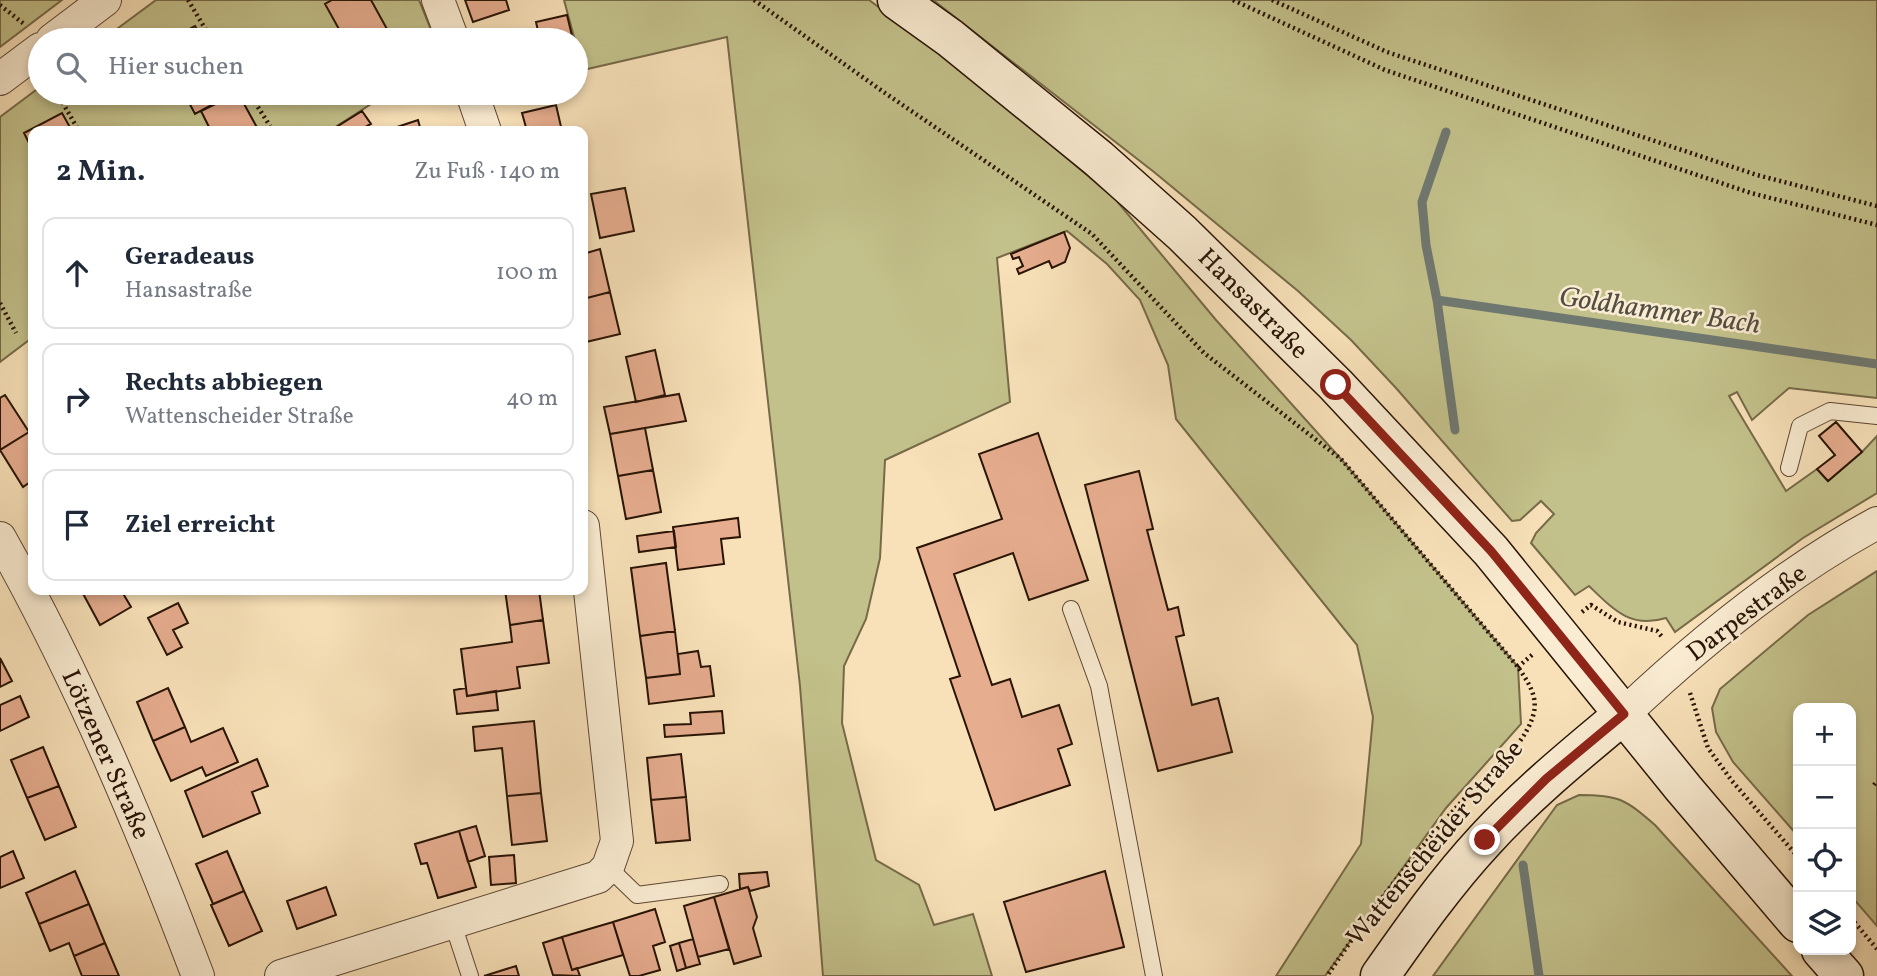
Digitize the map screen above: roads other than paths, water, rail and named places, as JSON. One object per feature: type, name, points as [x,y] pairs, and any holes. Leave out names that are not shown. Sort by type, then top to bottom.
[{"type":"street","points":[[68,28],[105,0]]},
{"type":"street","points":[[438,0],[448,28]]},
{"type":"street","name":"Hansastraße","points":[[897,0],[950,38],[1089,150],[1182,233],[1336,385],[1491,551],[1624,714]]},
{"type":"street","points":[[0,79],[28,58]]},
{"type":"street","points":[[476,105],[483,126]]},
{"type":"street","name":"Darpestraße","points":[[1624,714],[1679,662],[1785,581],[1854,535],[1877,523]]},
{"type":"street","name":"Lötzener Straße","points":[[0,538],[28,588]]},
{"type":"street","points":[[281,976],[598,877],[608,867],[617,841],[588,572]]},
{"type":"street","name":"Lötzener Straße","points":[[32,595],[149,847],[198,976]]},
{"type":"street","points":[[1624,714],[1793,917]]},
{"type":"street","name":"Wattenscheider Straße","points":[[1380,976],[1427,909],[1485,840],[1546,779],[1624,714]]},
{"type":"street","points":[[1825,955],[1843,976]]},
{"type":"lane","points":[[1789,468],[1800,426],[1830,411],[1877,416]]},
{"type":"lane","points":[[1071,608],[1099,686],[1154,976]]},
{"type":"lane","points":[[608,867],[638,895],[720,884]]},
{"type":"lane","points":[[452,921],[470,976]]},
{"type":"waterway","name":"Goldhammer Bach","points":[[1446,132],[1422,202],[1426,245],[1437,300],[1455,430]]},
{"type":"waterway","name":"Goldhammer Bach","points":[[1437,300],[1877,364]]},
{"type":"waterway","name":"Goldhammer Bach","points":[[1523,865],[1539,976]]}]
